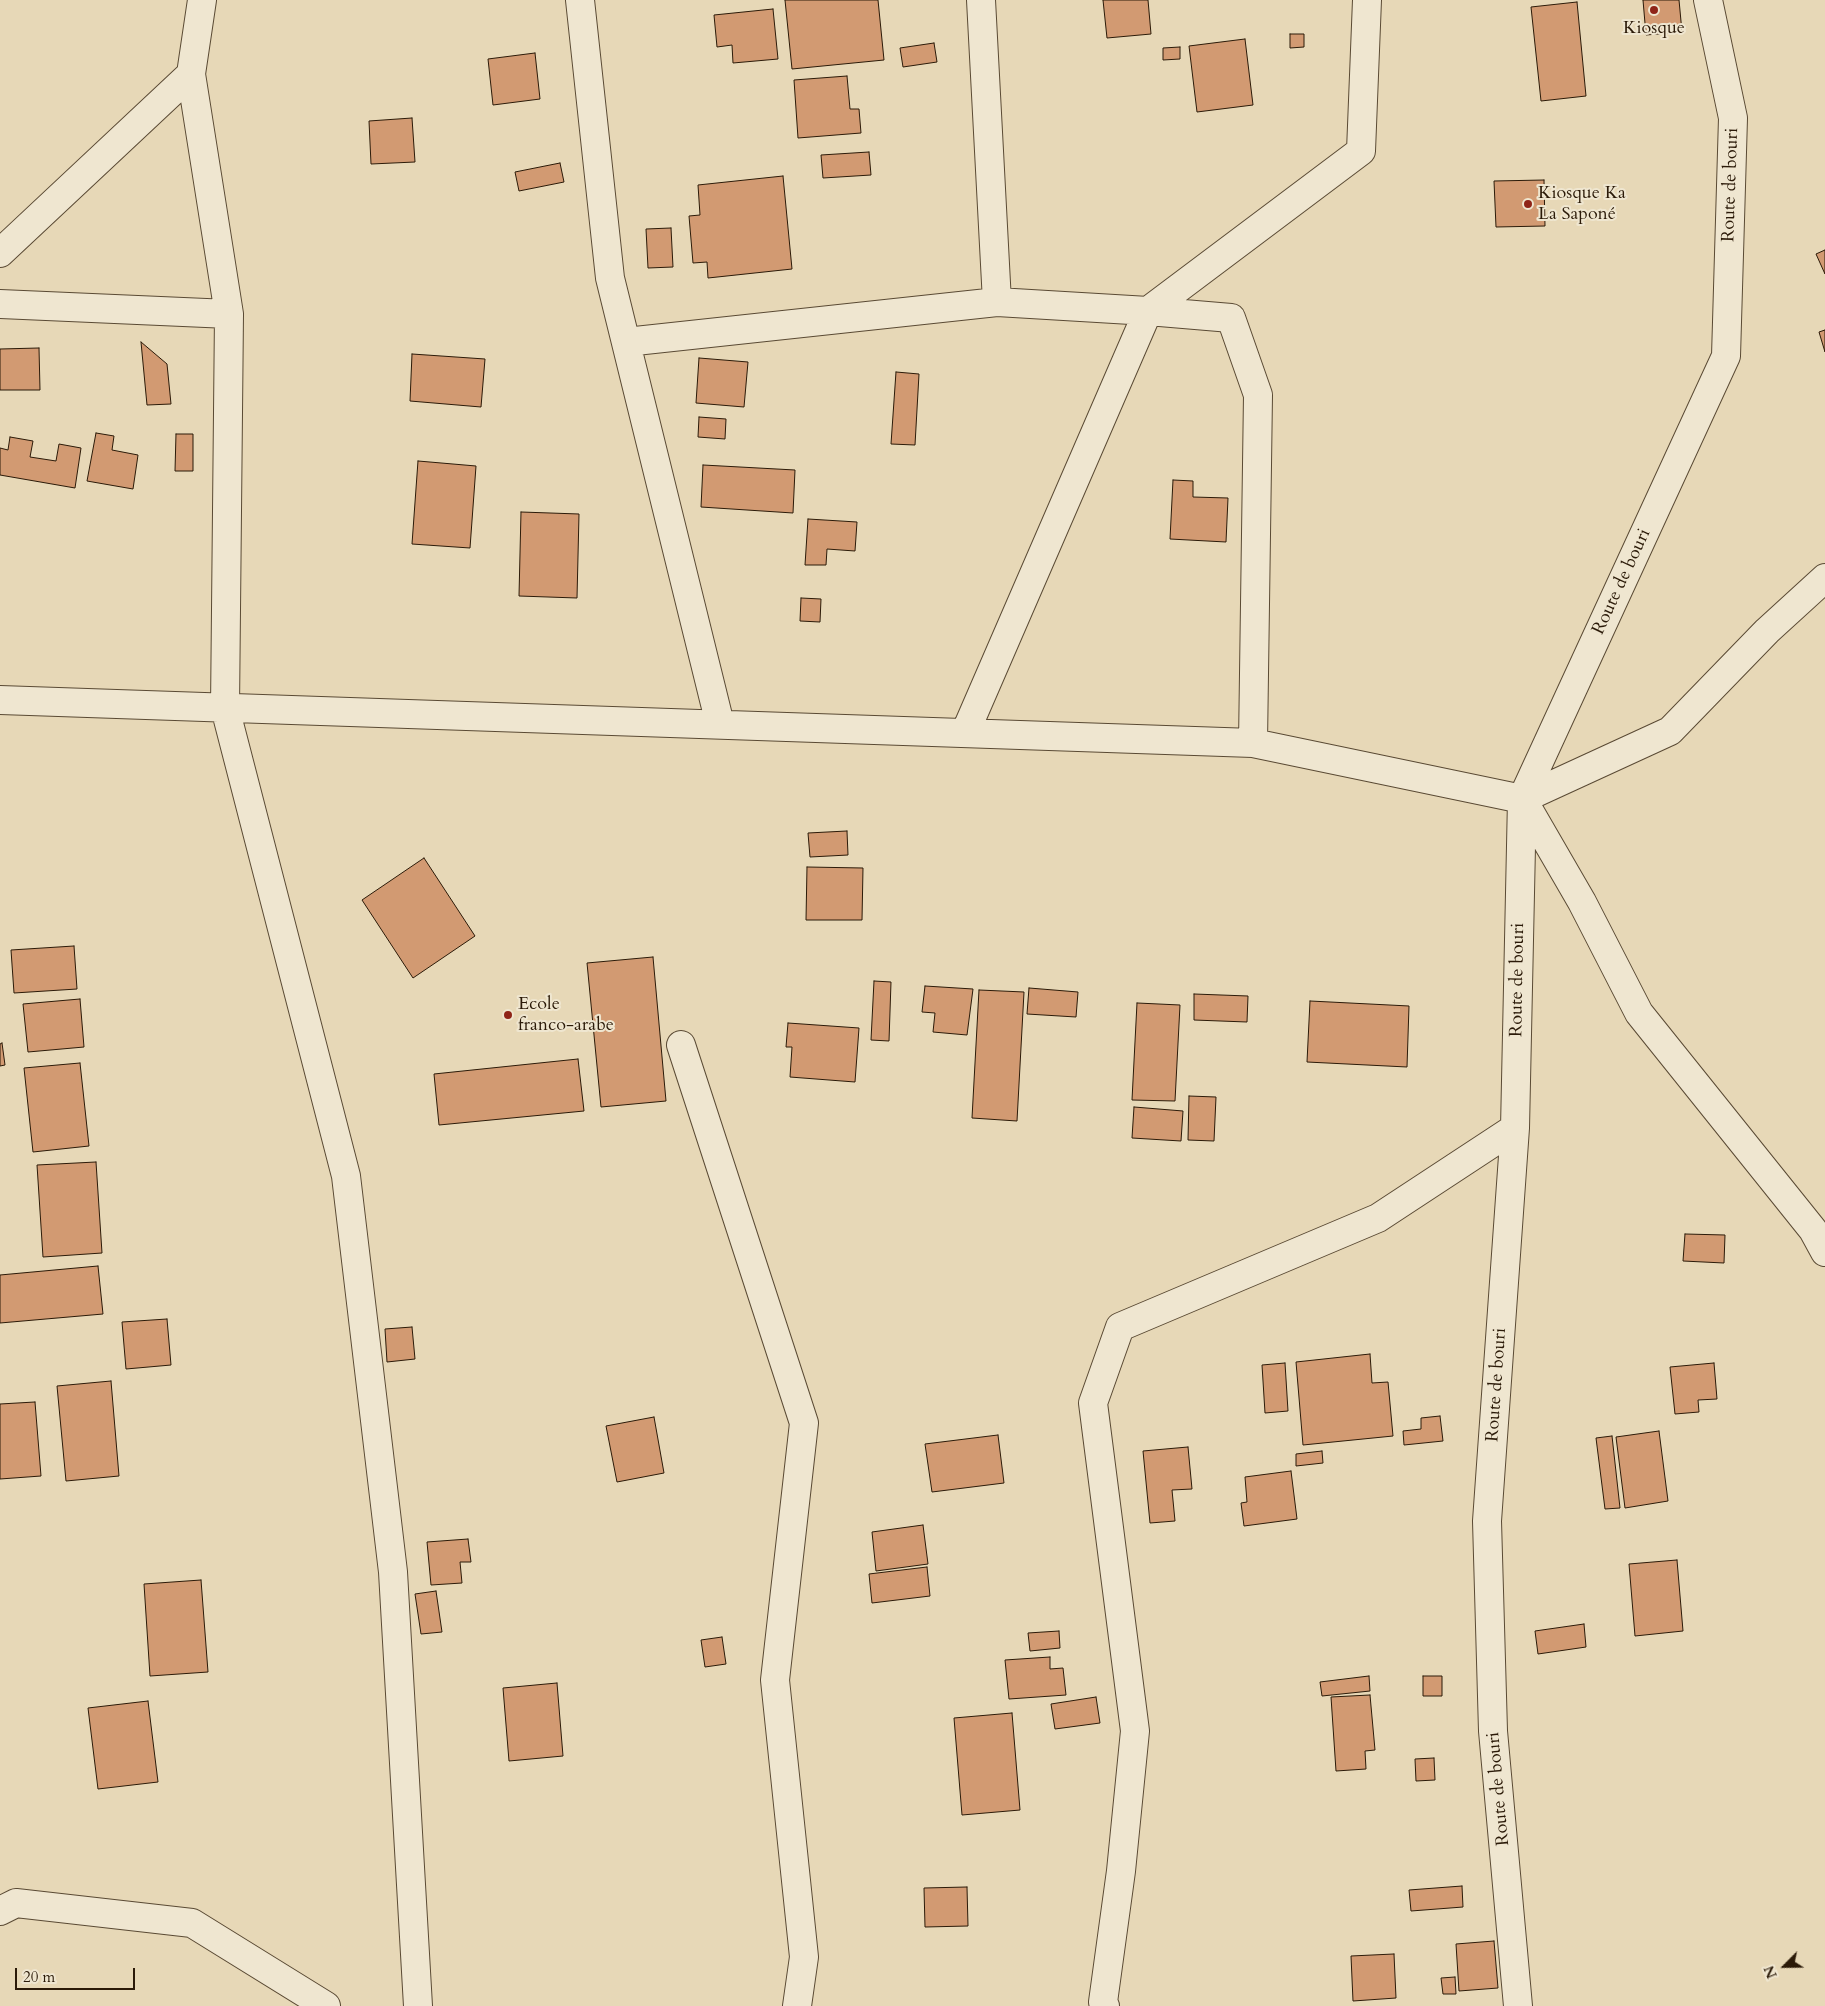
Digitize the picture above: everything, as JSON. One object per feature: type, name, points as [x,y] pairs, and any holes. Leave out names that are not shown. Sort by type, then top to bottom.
[{"type":"street","points":[[202,0],[191,74],[229,314],[225,708],[346,1176],[394,1572],[418,2006]]},
{"type":"street","points":[[580,0],[610,278],[720,724]]},
{"type":"street","points":[[981,0],[997,302]]},
{"type":"street","points":[[965,733],[1148,310],[1361,151],[1367,0]]},
{"type":"street","name":"Route de bouri","points":[[1518,2006],[1494,1731],[1487,1521],[1515,1128],[1522,799],[1726,356],[1733,118],[1708,0]]},
{"type":"street","points":[[0,253],[191,74]]},
{"type":"street","points":[[626,342],[997,302],[1148,310],[1231,318],[1258,395],[1253,742]]},
{"type":"street","points":[[0,304],[229,314]]},
{"type":"street","points":[[0,700],[1253,742],[1522,799],[1670,731],[1767,631],[1825,578]]},
{"type":"street","points":[[1522,799],[1582,902],[1639,1013],[1813,1230],[1825,1252]]},
{"type":"street","points":[[681,1045],[804,1423],[775,1680],[804,1957],[797,2006]]},
{"type":"street","points":[[1105,2006],[1135,1730],[1094,1403],[1120,1327],[1378,1218],[1515,1128]]},
{"type":"street","points":[[5,1901],[192,1923],[326,2006]]},
{"type":"building","points":[[785,0],[878,0],[884,60],[792,69]]},
{"type":"building","points":[[1103,0],[1148,0],[1151,34],[1107,38]]},
{"type":"building","points":[[1643,0],[1679,0],[1682,32],[1646,35]]},
{"type":"building","points":[[1577,2],[1586,96],[1541,101],[1531,7]]},
{"type":"building","points":[[773,9],[778,59],[733,63],[732,45],[717,47],[714,15]]},
{"type":"building","points":[[1290,34],[1304,34],[1304,47],[1290,48]]},
{"type":"building","points":[[1245,39],[1253,105],[1197,112],[1189,46]]},
{"type":"building","points":[[934,43],[937,62],[903,67],[900,48]]},
{"type":"building","points":[[1180,47],[1180,59],[1163,60],[1163,48]]},
{"type":"building","points":[[535,53],[540,99],[493,105],[488,59]]},
{"type":"building","points":[[847,76],[850,109],[859,109],[861,133],[798,138],[794,80]]},
{"type":"building","points":[[412,118],[415,162],[371,164],[369,121]]},
{"type":"building","points":[[869,152],[871,175],[823,178],[821,155]]},
{"type":"building","points":[[560,163],[564,182],[519,191],[515,172]]},
{"type":"building","points":[[783,176],[792,269],[708,278],[707,262],[693,263],[689,216],[700,215],[698,185]]},
{"type":"building","points":[[1544,180],[1545,226],[1496,227],[1494,181]]},
{"type":"building","points":[[671,228],[673,267],[648,268],[646,229]]},
{"type":"building","points":[[1825,250],[1825,274],[1816,254]]},
{"type":"building","points":[[1825,330],[1825,352],[1819,332]]},
{"type":"building","points":[[141,342],[167,364],[171,404],[147,405]]},
{"type":"building","points":[[39,348],[40,390],[0,390],[0,349]]},
{"type":"building","points":[[412,354],[485,359],[481,407],[410,401]]},
{"type":"building","points":[[699,358],[748,362],[744,407],[696,403]]},
{"type":"building","points":[[896,372],[919,374],[915,445],[891,444]]},
{"type":"building","points":[[699,417],[726,419],[725,439],[698,437]]},
{"type":"building","points":[[96,433],[114,436],[112,450],[138,455],[133,489],[87,481]]},
{"type":"building","points":[[176,434],[193,434],[193,471],[175,471]]},
{"type":"building","points":[[10,437],[33,441],[30,457],[56,461],[59,444],[81,448],[75,488],[0,475],[0,448],[8,450]]},
{"type":"building","points":[[418,461],[476,466],[470,548],[412,544]]},
{"type":"building","points":[[703,465],[795,470],[793,513],[701,507]]},
{"type":"building","points":[[1173,480],[1193,481],[1193,497],[1228,498],[1226,542],[1170,539]]},
{"type":"building","points":[[521,512],[579,514],[577,598],[519,596]]},
{"type":"building","points":[[808,519],[857,522],[855,551],[827,549],[826,565],[805,565]]},
{"type":"building","points":[[801,598],[821,599],[820,622],[800,621]]},
{"type":"building","points":[[847,831],[848,855],[810,857],[808,833]]},
{"type":"building","points":[[424,858],[475,936],[413,978],[362,900]]},
{"type":"building","points":[[807,867],[863,868],[862,920],[806,920]]},
{"type":"building","points":[[74,946],[77,989],[14,993],[11,950]]},
{"type":"building","points":[[653,957],[666,1101],[601,1107],[587,963]]},
{"type":"building","points":[[874,981],[891,982],[889,1041],[871,1040]]},
{"type":"building","points":[[925,986],[973,989],[967,1035],[933,1032],[935,1013],[922,1012]]},
{"type":"building","points":[[1029,988],[1078,992],[1076,1017],[1027,1014]]},
{"type":"building","points":[[979,990],[1024,992],[1017,1121],[972,1118]]},
{"type":"building","points":[[1194,994],[1248,996],[1247,1022],[1194,1020]]},
{"type":"building","points":[[80,999],[84,1047],[28,1052],[23,1004]]},
{"type":"building","points":[[1310,1001],[1409,1006],[1407,1067],[1307,1062]]},
{"type":"building","points":[[1137,1003],[1180,1005],[1175,1101],[1132,1100]]},
{"type":"building","points":[[788,1023],[859,1028],[855,1082],[790,1077],[792,1047],[786,1047]]},
{"type":"building","points":[[2,1043],[5,1065],[0,1066],[0,1044]]},
{"type":"building","points":[[578,1059],[584,1111],[439,1125],[434,1074]]},
{"type":"building","points":[[80,1063],[89,1146],[33,1152],[24,1068]]},
{"type":"building","points":[[1189,1096],[1216,1097],[1214,1141],[1188,1140]]},
{"type":"building","points":[[1134,1107],[1183,1111],[1181,1141],[1132,1138]]},
{"type":"building","points":[[96,1162],[102,1253],[43,1257],[37,1165]]},
{"type":"building","points":[[1685,1234],[1725,1235],[1724,1263],[1683,1261]]},
{"type":"building","points":[[98,1266],[103,1314],[0,1323],[0,1275]]},
{"type":"building","points":[[167,1319],[171,1365],[126,1369],[122,1322]]},
{"type":"building","points":[[412,1327],[415,1359],[387,1362],[385,1329]]},
{"type":"building","points":[[1370,1354],[1372,1383],[1388,1382],[1393,1436],[1303,1445],[1296,1362]]},
{"type":"building","points":[[1285,1363],[1288,1411],[1265,1413],[1262,1365]]},
{"type":"building","points":[[1714,1363],[1717,1399],[1698,1400],[1699,1412],[1675,1414],[1670,1367]]},
{"type":"building","points":[[111,1381],[119,1476],[66,1481],[57,1386]]},
{"type":"building","points":[[35,1402],[41,1476],[0,1479],[0,1404]]},
{"type":"building","points":[[1440,1416],[1443,1441],[1404,1445],[1403,1431],[1421,1429],[1421,1418]]},
{"type":"building","points":[[654,1417],[664,1473],[617,1482],[606,1426]]},
{"type":"building","points":[[1659,1431],[1668,1501],[1625,1508],[1616,1437]]},
{"type":"building","points":[[998,1435],[1004,1483],[932,1492],[925,1444]]},
{"type":"building","points":[[1612,1436],[1620,1508],[1605,1509],[1596,1438]]},
{"type":"building","points":[[1188,1447],[1192,1489],[1172,1490],[1175,1521],[1150,1523],[1143,1451]]},
{"type":"building","points":[[1322,1451],[1323,1463],[1296,1466],[1296,1454]]},
{"type":"building","points":[[1291,1471],[1297,1519],[1244,1526],[1241,1503],[1247,1502],[1245,1477]]},
{"type":"building","points":[[923,1525],[928,1564],[876,1571],[872,1532]]},
{"type":"building","points":[[468,1539],[471,1562],[460,1562],[462,1583],[431,1585],[427,1542]]},
{"type":"building","points":[[1677,1560],[1683,1631],[1635,1636],[1629,1564]]},
{"type":"building","points":[[927,1567],[930,1596],[872,1603],[869,1574]]},
{"type":"building","points":[[201,1580],[208,1672],[150,1676],[144,1584]]},
{"type":"building","points":[[436,1591],[442,1632],[421,1634],[415,1594]]},
{"type":"building","points":[[1584,1624],[1586,1647],[1538,1654],[1535,1631]]},
{"type":"building","points":[[1059,1631],[1060,1648],[1030,1651],[1028,1633]]},
{"type":"building","points":[[722,1637],[726,1664],[705,1667],[701,1640]]},
{"type":"building","points":[[1050,1657],[1050,1669],[1063,1668],[1066,1695],[1009,1699],[1005,1660]]},
{"type":"building","points":[[1369,1676],[1370,1691],[1322,1696],[1320,1682]]},
{"type":"building","points":[[1423,1676],[1442,1676],[1442,1696],[1423,1696]]},
{"type":"building","points":[[557,1683],[563,1756],[509,1761],[503,1688]]},
{"type":"building","points":[[1370,1695],[1375,1750],[1365,1751],[1366,1769],[1336,1771],[1331,1697]]},
{"type":"building","points":[[1096,1697],[1100,1723],[1055,1729],[1051,1704]]},
{"type":"building","points":[[148,1701],[158,1782],[98,1789],[88,1708]]},
{"type":"building","points":[[1012,1713],[1020,1810],[962,1815],[954,1718]]},
{"type":"building","points":[[1434,1758],[1435,1780],[1416,1781],[1415,1759]]},
{"type":"building","points":[[1462,1886],[1463,1907],[1411,1911],[1409,1890]]},
{"type":"building","points":[[967,1887],[968,1926],[925,1927],[924,1888]]},
{"type":"building","points":[[1494,1941],[1498,1988],[1459,1991],[1456,1944]]},
{"type":"building","points":[[1394,1954],[1396,1998],[1353,2001],[1351,1956]]},
{"type":"building","points":[[1455,1977],[1456,1994],[1443,1994],[1441,1978]]},
{"type":"place","name":"Kiosque","points":[[1654,10]]},
{"type":"place","name":"Kiosque Ka La Saponé","points":[[1528,204]]},
{"type":"place","name":"Ecole franco-arabe","points":[[508,1015]]}]
